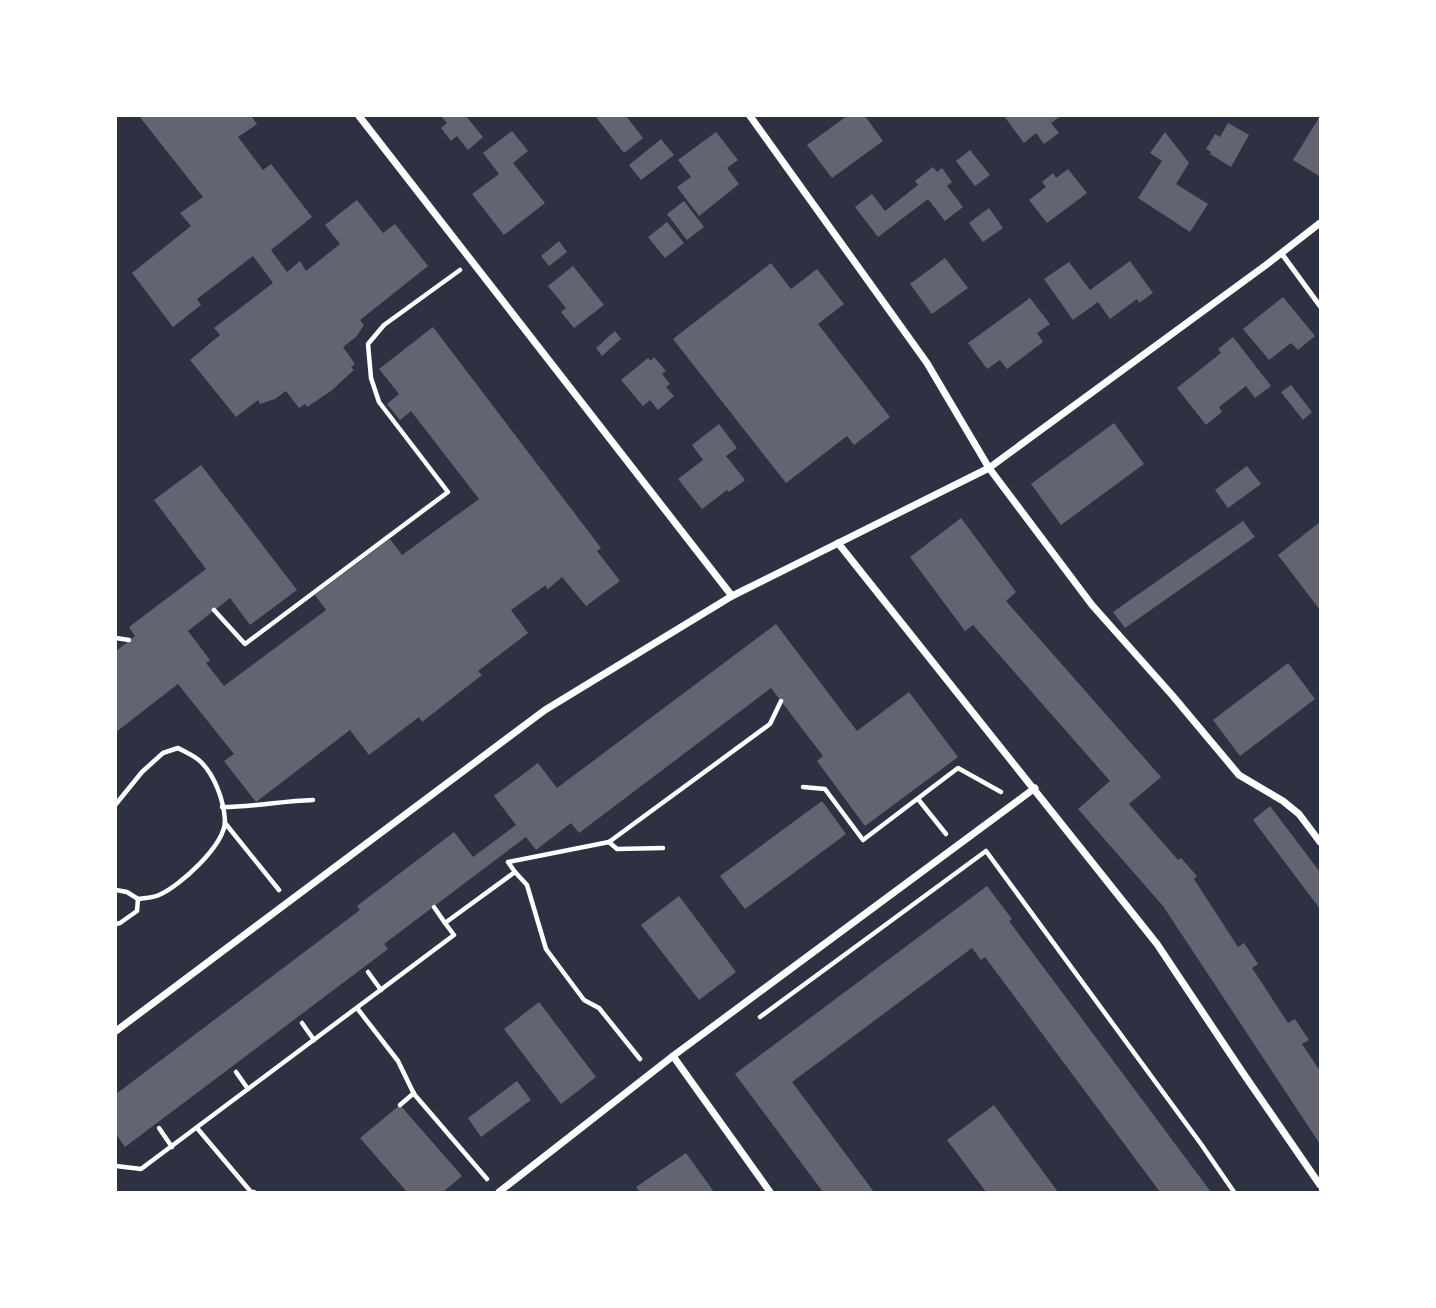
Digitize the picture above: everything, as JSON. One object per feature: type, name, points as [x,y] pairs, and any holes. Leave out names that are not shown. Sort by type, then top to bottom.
[{"type":"street","points":[[359,116],[732,596]]},
{"type":"street","points":[[750,116],[927,363],[989,468],[1093,605],[1238,775],[1283,801],[1299,814],[1321,842]]},
{"type":"street","points":[[116,1031],[545,710],[732,596],[989,468],[1321,223]]},
{"type":"street","points":[[838,543],[1157,944],[1242,1073],[1321,1185]]},
{"type":"street","points":[[499,1192],[673,1056],[1035,788]]},
{"type":"street","points":[[673,1056],[770,1192]]},
{"type":"lane","points":[[1282,254],[1321,306]]},
{"type":"path","points":[[214,610],[245,644],[448,492],[379,402],[371,378],[369,344],[384,325],[472,261]]},
{"type":"path","points":[[116,638],[129,640]]},
{"type":"path","points":[[651,1073],[599,1009],[584,1000],[546,949],[527,885],[508,862],[609,842],[770,724],[781,701]]},
{"type":"path","points":[[116,804],[142,772],[163,753],[178,748],[200,760],[217,784],[225,823],[289,902]]},
{"type":"path","points":[[803,787],[825,789],[863,840],[958,768],[1018,801]]},
{"type":"path","points":[[918,799],[956,846]]},
{"type":"path","points":[[222,807],[313,800]]},
{"type":"path","points":[[116,890],[127,892],[138,899],[157,896],[197,867],[215,845],[225,823]]},
{"type":"path","points":[[609,842],[617,849],[663,848]]},
{"type":"path","points":[[751,1023],[986,851],[1234,1192]]},
{"type":"path","points":[[445,923],[515,872]]},
{"type":"path","points":[[116,924],[137,911],[138,899]]},
{"type":"path","points":[[116,1166],[141,1169],[454,935],[434,907]]},
{"type":"path","points":[[368,972],[381,990]]},
{"type":"path","points":[[357,1008],[398,1061],[414,1093],[499,1192]]},
{"type":"path","points":[[302,1023],[314,1040]]},
{"type":"path","points":[[236,1072],[248,1089]]},
{"type":"path","points":[[400,1105],[414,1093]]},
{"type":"path","points":[[159,1128],[172,1147]]},
{"type":"path","points":[[197,1128],[251,1192],[254,1192]]},
{"type":"building","points":[[139,116],[251,116],[257,124],[238,137],[263,170],[271,164],[312,217],[271,250],[287,272],[300,261],[306,271],[340,244],[325,225],[357,200],[383,233],[395,224],[428,266],[360,320],[364,325],[356,337],[343,347],[355,364],[351,367],[354,370],[331,391],[307,407],[305,404],[299,408],[286,391],[275,399],[260,404],[258,400],[236,417],[190,360],[220,335],[214,328],[273,283],[253,256],[197,299],[201,305],[173,327],[132,273],[191,226],[180,213],[203,197]]},
{"type":"building","points":[[441,116],[466,116],[483,137],[468,150],[457,136],[451,141],[441,128],[447,123]]},
{"type":"building","points":[[595,116],[626,116],[643,138],[624,153]]},
{"type":"building","points":[[847,116],[865,116],[883,141],[832,178],[807,145]]},
{"type":"building","points":[[1004,116],[1061,116],[1051,123],[1059,133],[1044,144],[1036,133],[1024,143]]},
{"type":"building","points":[[1320,116],[1320,173],[1319,176],[1293,160]]},
{"type":"building","points":[[1228,123],[1249,135],[1231,167],[1206,149],[1215,134],[1220,137]]},
{"type":"building","points":[[512,131],[528,151],[513,163],[545,203],[504,235],[472,194],[499,174],[483,153]]},
{"type":"building","points":[[716,132],[738,160],[727,168],[739,184],[699,216],[677,187],[691,177],[678,160]]},
{"type":"building","points":[[1165,132],[1189,163],[1176,184],[1208,204],[1190,232],[1138,198],[1162,161],[1150,153]]},
{"type":"building","points":[[661,139],[674,155],[641,180],[629,165]]},
{"type":"building","points":[[970,150],[990,175],[975,186],[956,161]]},
{"type":"building","points":[[933,167],[937,172],[942,168],[952,182],[947,186],[963,207],[945,221],[928,199],[878,237],[855,207],[872,194],[885,211],[918,185],[915,181]]},
{"type":"building","points":[[1068,169],[1087,193],[1047,223],[1029,200],[1046,187],[1042,182],[1053,173],[1056,178]]},
{"type":"building","points":[[684,201],[704,227],[687,240],[667,214]]},
{"type":"building","points":[[989,208],[1003,228],[983,242],[969,223]]},
{"type":"building","points":[[667,222],[684,243],[665,258],[648,237]]},
{"type":"building","points":[[559,241],[567,252],[549,266],[541,256]]},
{"type":"building","points":[[945,258],[968,288],[932,314],[910,284]]},
{"type":"building","points":[[1130,261],[1153,293],[1139,303],[1137,299],[1110,319],[1098,302],[1073,320],[1044,279],[1069,262],[1090,290]]},
{"type":"building","points":[[771,263],[791,289],[817,269],[844,304],[818,324],[890,417],[854,445],[847,436],[786,483],[673,339]]},
{"type":"building","points":[[573,266],[604,305],[574,328],[561,312],[566,308],[548,286]]},
{"type":"building","points":[[1283,297],[1315,336],[1298,350],[1291,343],[1269,360],[1243,329]]},
{"type":"building","points":[[1030,298],[1050,324],[1037,333],[1043,342],[1007,369],[1000,360],[987,369],[968,343]]},
{"type":"building","points":[[433,327],[601,548],[597,551],[620,581],[586,606],[562,577],[547,590],[546,585],[511,610],[528,633],[478,671],[482,675],[422,722],[419,717],[369,755],[350,730],[256,802],[224,761],[234,754],[178,684],[116,732],[116,651],[135,636],[129,627],[206,569],[154,500],[201,465],[297,590],[250,625],[230,598],[188,631],[210,660],[206,663],[224,686],[326,610],[315,595],[390,539],[402,555],[479,499],[411,411],[400,420],[387,404],[399,394],[379,369]]},
{"type":"building","points":[[615,331],[621,339],[602,356],[596,348]]},
{"type":"building","points":[[1233,337],[1271,386],[1255,398],[1246,386],[1219,407],[1222,412],[1206,425],[1177,388],[1221,353],[1218,349]]},
{"type":"building","points":[[654,357],[666,371],[662,374],[670,384],[666,387],[674,396],[658,410],[650,400],[643,406],[621,380],[648,358],[651,361]]},
{"type":"building","points":[[1291,385],[1312,412],[1303,420],[1281,392]]},
{"type":"building","points":[[1114,423],[1144,464],[1061,525],[1031,484]]},
{"type":"building","points":[[719,424],[737,448],[726,456],[745,480],[702,509],[678,479],[703,460],[692,445]]},
{"type":"building","points":[[1247,466],[1261,484],[1228,508],[1215,490]]},
{"type":"building","points":[[961,518],[1016,592],[1006,601],[1161,777],[1129,804],[1178,860],[1181,858],[1197,876],[1194,879],[1238,947],[1244,943],[1258,964],[1252,968],[1288,1023],[1295,1019],[1309,1040],[1302,1044],[1320,1071],[1320,1144],[1163,906],[1078,809],[1110,781],[973,625],[965,631],[910,557]]},
{"type":"building","points":[[1243,521],[1255,537],[1125,628],[1113,612]]},
{"type":"building","points":[[1320,522],[1320,610],[1278,555]]},
{"type":"building","points":[[776,624],[857,731],[909,692],[958,757],[865,826],[817,761],[823,756],[771,688],[579,833],[571,823],[536,850],[526,837],[384,944],[388,949],[125,1147],[116,1134],[116,1094],[360,910],[357,906],[454,832],[473,857],[516,825],[494,796],[538,763],[557,788]]},
{"type":"building","points":[[1288,663],[1315,699],[1240,756],[1213,720]]},
{"type":"building","points":[[822,801],[846,834],[745,909],[720,876]]},
{"type":"building","points":[[1270,806],[1320,872],[1320,909],[1253,820]]},
{"type":"building","points":[[987,886],[1012,919],[1009,921],[1211,1192],[1160,1192],[985,957],[981,960],[972,948],[792,1082],[874,1192],[823,1192],[735,1074]]},
{"type":"building","points":[[679,896],[736,972],[699,1000],[641,925]]},
{"type":"building","points":[[539,1002],[596,1077],[561,1104],[504,1029]]},
{"type":"building","points":[[517,1081],[531,1100],[481,1137],[468,1118]]},
{"type":"building","points":[[400,1105],[462,1176],[443,1192],[407,1192],[360,1138]]},
{"type":"building","points":[[994,1105],[1058,1192],[986,1192],[947,1140]]},
{"type":"building","points":[[686,1153],[714,1192],[640,1192],[636,1187]]}]
